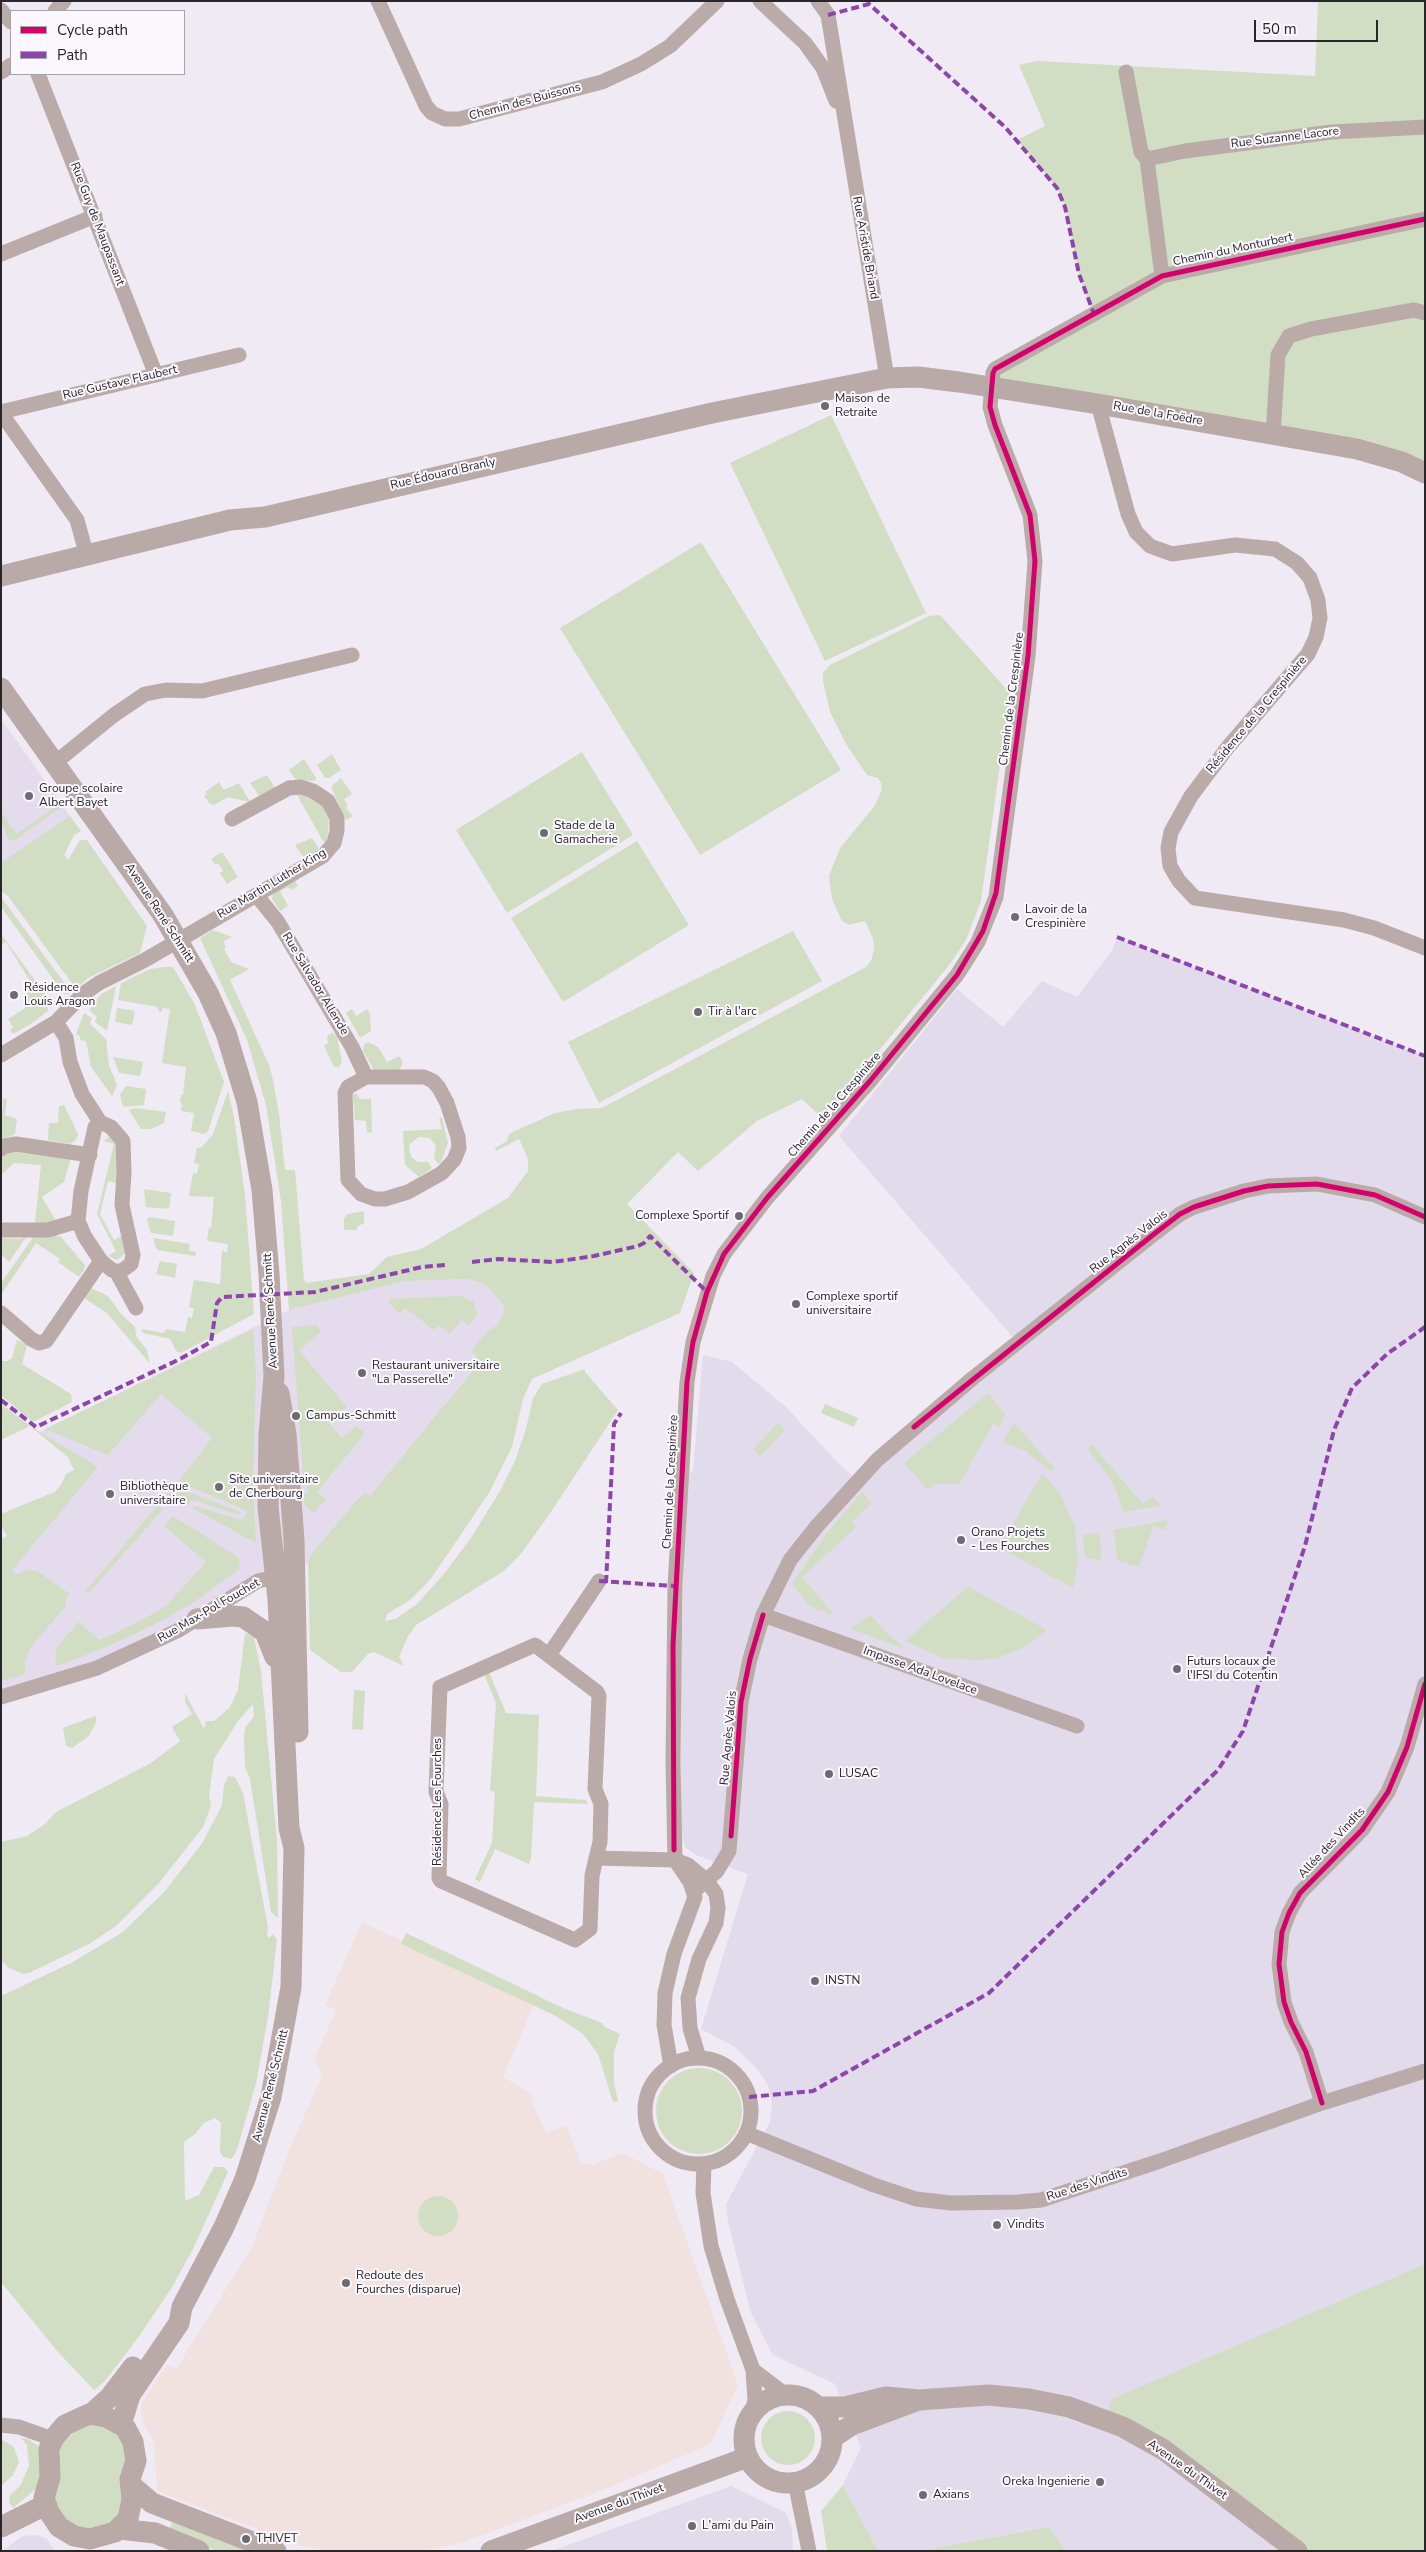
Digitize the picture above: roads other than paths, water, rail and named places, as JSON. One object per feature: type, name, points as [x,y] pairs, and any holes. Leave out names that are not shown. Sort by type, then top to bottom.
[{"type":"main road","name":"Rue de la Foëdre","points":[[887,378],[918,377],[991,386],[1098,404],[1357,450],[1402,462],[1425,473]]},
{"type":"main road","name":"Rue Édouard Branly","points":[[1,576],[230,520],[265,517],[712,413],[887,378]]},
{"type":"main road","name":"Avenue René Schmitt","points":[[1,688],[56,762],[179,940],[208,993],[226,1033],[247,1102],[262,1190],[274,1376],[282,1401],[286,1434],[286,1574],[282,1698],[289,1828],[294,1848]]},
{"type":"main road","name":"Avenue René Schmitt","points":[[122,2425],[130,2396],[179,2323],[182,2307],[234,2207],[255,2152],[271,2097],[291,1987],[294,1848],[300,1809],[286,1574]]},
{"type":"main road","points":[[198,1619],[243,1617],[266,1632],[273,1648],[282,1698]]},
{"type":"main road","name":"Avenue René Schmitt","points":[[92,2414],[114,2392],[160,2328],[182,2307]]},
{"type":"main road","points":[[786,2395],[804,2398],[819,2407],[829,2421],[832,2438],[829,2455],[821,2468],[810,2477],[795,2482],[781,2482],[767,2477],[756,2469],[748,2457],[744,2434],[752,2414],[768,2400],[786,2395]]},
{"type":"main road","name":"Avenue du Thivet","points":[[819,2407],[845,2407],[886,2397],[919,2400],[989,2395],[1029,2399],[1070,2407],[1106,2419],[1164,2450],[1297,2551]]},
{"type":"main road","name":"Avenue du Thivet","points":[[832,2438],[852,2425],[919,2400]]},
{"type":"main road","points":[[92,2414],[106,2417],[122,2425],[130,2434],[135,2450],[131,2485],[132,2508],[128,2519],[119,2530],[98,2539],[81,2538],[59,2527],[46,2505],[44,2498],[50,2468],[49,2449],[53,2439],[65,2426],[81,2416],[92,2414]]},
{"type":"main road","name":"Avenue du Thivet","points":[[490,2551],[748,2457]]},
{"type":"main road","points":[[131,2485],[152,2503],[276,2551]]},
{"type":"main road","points":[[1,2527],[46,2505]]},
{"type":"main road","points":[[119,2530],[155,2533],[200,2551]]},
{"type":"street","name":"Chemin des Buissons","points":[[378,1],[426,106],[432,113],[445,119],[459,120],[602,82],[618,75],[641,64],[670,46],[717,1]]},
{"type":"street","name":"Rue Aristide Briand","points":[[760,1],[805,43],[823,68],[843,118]]},
{"type":"street","name":"Rue Aristide Briand","points":[[818,1],[828,15],[841,93],[843,118],[887,378]]},
{"type":"street","points":[[1,10],[10,21]]},
{"type":"street","points":[[1126,72],[1141,152],[1147,159],[1162,276]]},
{"type":"street","name":"Rue Guy de Maupassant","points":[[38,75],[156,375]]},
{"type":"street","name":"Rue Suzanne Lacore","points":[[1147,159],[1186,151],[1332,132],[1425,127]]},
{"type":"street","points":[[1,254],[95,216]]},
{"type":"street","name":"Chemin du Monturbert","points":[[991,386],[995,369],[1162,276],[1425,219]]},
{"type":"street","points":[[1273,435],[1278,355],[1289,336],[1311,329],[1414,310],[1425,313]]},
{"type":"street","name":"Rue Gustave Flaubert","points":[[1,413],[239,355]]},
{"type":"street","name":"Chemin de la Crespinière","points":[[694,1891],[676,1860],[673,1645],[687,1382],[693,1342],[713,1276],[724,1254],[767,1198],[870,1081],[957,975],[978,942],[996,897],[1028,656],[1035,561],[1030,515],[995,425],[990,401],[991,386]]},
{"type":"street","name":"Résidence de la Crespinière","points":[[1098,404],[1128,514],[1136,532],[1150,546],[1172,554],[1235,545],[1275,548],[1297,563],[1310,578],[1318,600],[1320,618],[1316,637],[1308,654],[1223,754],[1191,796],[1171,832],[1168,848],[1170,866],[1179,881],[1195,898],[1344,920],[1374,928],[1425,948]]},
{"type":"street","points":[[1,413],[76,520],[87,556]]},
{"type":"street","points":[[56,762],[114,715],[145,694],[166,690],[202,691],[352,655]]},
{"type":"street","name":"Rue Martin Luther King","points":[[1,1055],[56,1022],[91,988],[257,896],[328,852],[336,837],[337,818],[324,797],[307,788],[289,788],[232,819]]},
{"type":"street","name":"Rue Salvador Allende","points":[[257,896],[278,922],[348,1041],[366,1077]]},
{"type":"street","points":[[56,1022],[66,1038],[70,1062],[78,1084],[100,1122],[116,1131],[123,1144],[122,1205],[133,1255],[128,1268],[116,1271]]},
{"type":"street","points":[[418,1076],[433,1081],[447,1103],[458,1137],[456,1155],[447,1169],[408,1192],[385,1199],[375,1199],[361,1194],[348,1180],[345,1093],[348,1087],[366,1077],[418,1076]]},
{"type":"street","points":[[100,1122],[95,1127],[79,1198],[78,1221],[85,1237],[101,1261],[116,1271],[136,1308]]},
{"type":"street","points":[[1,1148],[16,1144],[90,1155]]},
{"type":"street","name":"Rue Agnès Valois","points":[[694,1891],[707,1881],[724,1862],[729,1851],[743,1688],[764,1615],[790,1560],[866,1471],[939,1405],[1180,1214],[1212,1200],[1244,1191],[1275,1186],[1317,1184],[1375,1195],[1425,1217]]},
{"type":"street","points":[[3,1230],[48,1230],[78,1221]]},
{"type":"street","points":[[1,1313],[31,1339],[43,1342],[101,1261]]},
{"type":"street","name":"Rue Max-Pol Fouchet","points":[[1,1697],[97,1668],[155,1642],[198,1619],[245,1588],[286,1574]]},
{"type":"street","points":[[549,1655],[599,1581]]},
{"type":"street","name":"Impasse Ada Lovelace","points":[[764,1615],[1077,1726]]},
{"type":"street","name":"Résidence Les Fourches","points":[[534,1645],[597,1692],[599,1696],[595,1788],[601,1804],[600,1842],[596,1858],[592,1876],[590,1928],[575,1940],[438,1878],[440,1804],[436,1792],[440,1687],[534,1645]]},
{"type":"street","name":"Allée des Vindits","points":[[1322,2103],[1306,2052],[1291,2022],[1284,2002],[1279,1964],[1282,1932],[1289,1913],[1300,1893],[1362,1830],[1388,1792],[1407,1747],[1425,1684]]},
{"type":"street","points":[[596,1858],[676,1860],[688,1865],[707,1881],[716,1894],[718,1908],[716,1923],[700,1959],[688,1998],[690,2028],[700,2058]]},
{"type":"street","points":[[671,2066],[664,2025],[665,1993],[674,1954],[694,1902],[694,1891]]},
{"type":"street","points":[[700,2058],[716,2061],[731,2070],[742,2082],[749,2098],[751,2110],[746,2133],[736,2148],[721,2159],[704,2164],[689,2163],[674,2158],[662,2149],[652,2138],[646,2123],[645,2110],[652,2084],[671,2066],[680,2061],[700,2058]]},
{"type":"street","name":"Rue des Vindits","points":[[746,2133],[864,2182],[916,2199],[951,2203],[996,2204],[1041,2200],[1186,2152],[1322,2103],[1425,2071]]},
{"type":"street","points":[[704,2164],[703,2194],[715,2262],[753,2370],[755,2400],[752,2414]]},
{"type":"street","points":[[753,2370],[786,2395]]},
{"type":"street","points":[[1,2425],[19,2427],[53,2439]]},
{"type":"street","points":[[795,2482],[809,2551]]},
{"type":"place","name":"Maison de Retraite","points":[[825,406]]},
{"type":"place","name":"Groupe scolaire Albert Bayet","points":[[29,796]]},
{"type":"place","name":"Stade de la Gamacherie","points":[[544,833]]},
{"type":"place","name":"Lavoir de la Crespinière","points":[[1015,917]]},
{"type":"place","name":"Résidence Louis Aragon","points":[[14,995]]},
{"type":"place","name":"Tir à l'arc","points":[[698,1012]]},
{"type":"place","name":"Complexe Sportif","points":[[739,1216]]},
{"type":"place","name":"Complexe sportif universitaire","points":[[796,1304]]},
{"type":"place","name":"Restaurant universitaire \"La Passerelle\"","points":[[362,1373]]},
{"type":"place","name":"Campus-Schmitt","points":[[296,1416]]},
{"type":"place","name":"Site universitaire de Cherbourg","points":[[219,1487]]},
{"type":"place","name":"Bibliothèque universitaire","points":[[110,1494]]},
{"type":"place","name":"Orano Projets - Les Fourches","points":[[961,1540]]},
{"type":"place","name":"Futurs locaux de l'IFSI du Cotentin","points":[[1177,1669]]},
{"type":"place","name":"LUSAC","points":[[829,1774]]},
{"type":"place","name":"INSTN","points":[[815,1981]]},
{"type":"place","name":"Vindits","points":[[997,2225]]},
{"type":"place","name":"Redoute des Fourches (disparue)","points":[[346,2283]]},
{"type":"place","name":"Oreka Ingenierie","points":[[1100,2482]]},
{"type":"place","name":"Axians","points":[[923,2495]]},
{"type":"place","name":"L'ami du Pain","points":[[692,2526]]},
{"type":"place","name":"THIVET","points":[[246,2539]]}]
